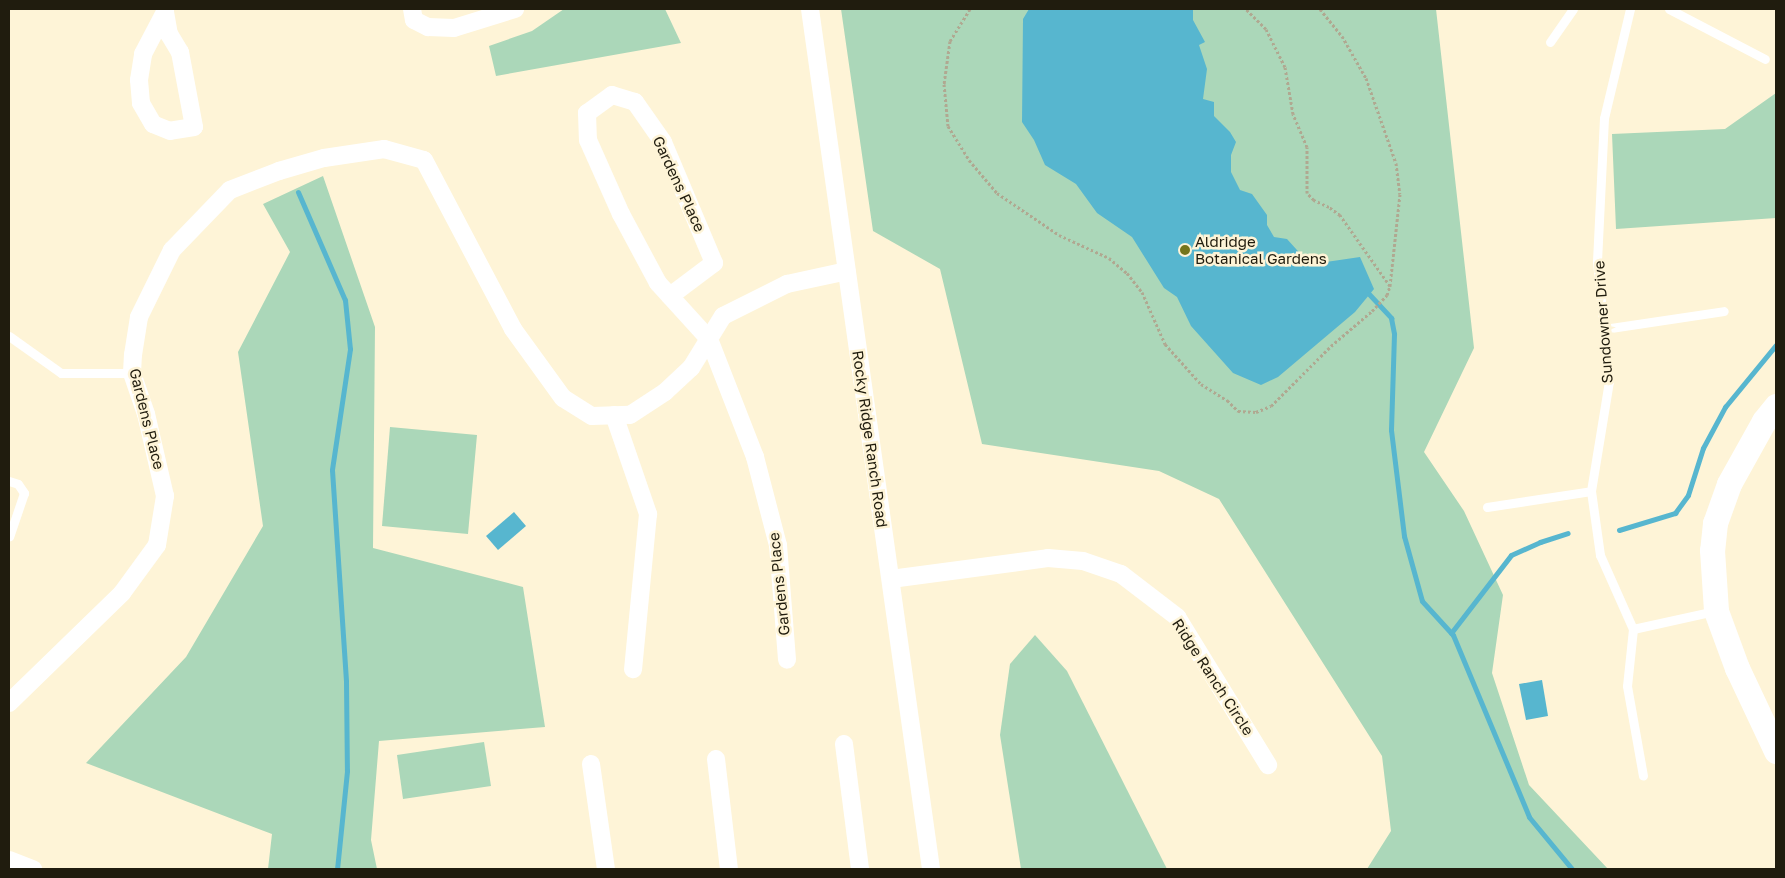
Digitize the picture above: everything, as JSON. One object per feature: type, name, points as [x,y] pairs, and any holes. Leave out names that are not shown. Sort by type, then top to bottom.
[{"type":"street","points":[[412,9],[414,20],[428,27],[454,28],[515,9]]},
{"type":"street","name":"Rocky Ridge Ranch Road","points":[[810,9],[931,869]]},
{"type":"street","points":[[165,10],[169,34],[180,52],[194,127],[170,131],[153,124],[141,103],[139,80],[143,54],[165,10]]},
{"type":"street","name":"Gardens Place","points":[[670,296],[714,262],[662,142],[635,102],[612,95],[587,113],[588,140],[621,214],[658,283],[709,339],[755,457],[778,545],[787,660]]},
{"type":"street","name":"Gardens Place","points":[[9,703],[122,593],[157,545],[165,496],[146,414],[132,374],[132,355],[140,317],[172,250],[230,190],[279,171],[324,158],[384,149],[424,160],[513,329],[563,398],[592,416],[630,415],[665,392],[691,368],[722,316],[787,284],[847,270]]},
{"type":"street","points":[[1776,406],[1764,421],[1729,484],[1715,523],[1712,550],[1716,611],[1737,668],[1776,750]]},
{"type":"street","points":[[614,415],[648,514],[633,669]]},
{"type":"street","name":"Ridge Ranch Circle","points":[[891,579],[1048,558],[1083,561],[1121,574],[1177,617],[1268,765]]},
{"type":"street","points":[[844,744],[860,869]]},
{"type":"street","points":[[716,759],[729,869]]},
{"type":"street","points":[[591,764],[606,869]]},
{"type":"street","points":[[9,860],[32,869]]},
{"type":"lane","points":[[1550,42],[1573,9]]},
{"type":"lane","name":"Sundowner Drive","points":[[1630,9],[1604,118],[1597,262],[1609,382],[1591,491],[1600,555],[1634,630]]},
{"type":"lane","points":[[1669,9],[1765,59]]},
{"type":"lane","points":[[1604,329],[1724,311]]},
{"type":"lane","points":[[9,336],[61,373],[132,374]]},
{"type":"lane","points":[[9,481],[18,484],[24,493],[9,537]]},
{"type":"lane","points":[[1487,507],[1591,491]]},
{"type":"lane","points":[[1643,776],[1627,686],[1634,630],[1716,611]]},
{"type":"path","points":[[970,9],[950,41],[944,84],[948,126],[969,160],[997,193],[1059,235],[1109,258],[1127,273],[1142,292],[1165,344],[1201,384],[1227,400],[1238,411],[1256,412],[1271,406],[1331,346],[1372,311],[1387,295],[1390,286],[1400,194],[1396,163],[1366,78],[1342,36],[1320,9]]},
{"type":"path","points":[[1246,9],[1266,29],[1285,67],[1293,114],[1307,147],[1307,193],[1314,200],[1329,206],[1340,214],[1390,286]]},
{"type":"green space","points":[[564,9],[665,9],[681,43],[496,76],[489,46],[532,31]]},
{"type":"green space","name":"Aldridge Botanical Gardens","points":[[841,9],[1436,9],[1474,348],[1424,452],[1464,511],[1503,595],[1492,673],[1529,785],[1608,869],[1367,869],[1391,831],[1382,756],[1219,499],[1159,471],[982,444],[940,269],[873,231]]},
{"type":"green space","points":[[1776,93],[1776,218],[1616,229],[1612,134],[1725,129]]},
{"type":"green space","points":[[323,176],[375,327],[373,548],[523,587],[545,727],[379,741],[371,840],[377,869],[268,869],[272,834],[86,763],[186,657],[263,526],[238,352],[290,252],[263,204]]},
{"type":"green space","points":[[390,427],[477,435],[468,534],[382,526]]},
{"type":"green space","points":[[1035,635],[1067,671],[1167,869],[1021,869],[1000,735],[1010,664]]},
{"type":"green space","points":[[484,742],[491,786],[403,799],[397,755]]},
{"type":"water","points":[[1029,9],[1193,9],[1193,20],[1205,42],[1199,45],[1207,69],[1203,99],[1214,102],[1214,116],[1230,132],[1236,142],[1231,155],[1231,172],[1240,190],[1252,194],[1267,215],[1267,225],[1274,237],[1287,239],[1306,260],[1326,262],[1360,257],[1374,289],[1355,312],[1278,377],[1261,385],[1233,373],[1191,326],[1177,297],[1164,288],[1132,237],[1097,213],[1076,184],[1045,165],[1034,140],[1022,122],[1023,19]]},
{"type":"water","points":[[514,512],[526,526],[498,550],[486,536]]},
{"type":"water","points":[[1542,680],[1548,716],[1526,720],[1519,684]]},
{"type":"waterway","points":[[298,192],[345,300],[350,349],[332,470],[346,682],[347,771],[337,869]]},
{"type":"waterway","points":[[1369,294],[1391,318],[1394,334],[1391,430],[1404,536],[1422,601],[1453,635],[1529,817],[1572,869]]},
{"type":"waterway","points":[[1619,530],[1675,513],[1688,495],[1703,448],[1725,407],[1776,345]]},
{"type":"waterway","points":[[1451,633],[1511,555],[1540,542],[1568,533]]},
{"type":"place","name":"Aldridge Botanical Gardens","points":[[1185,250]]}]
